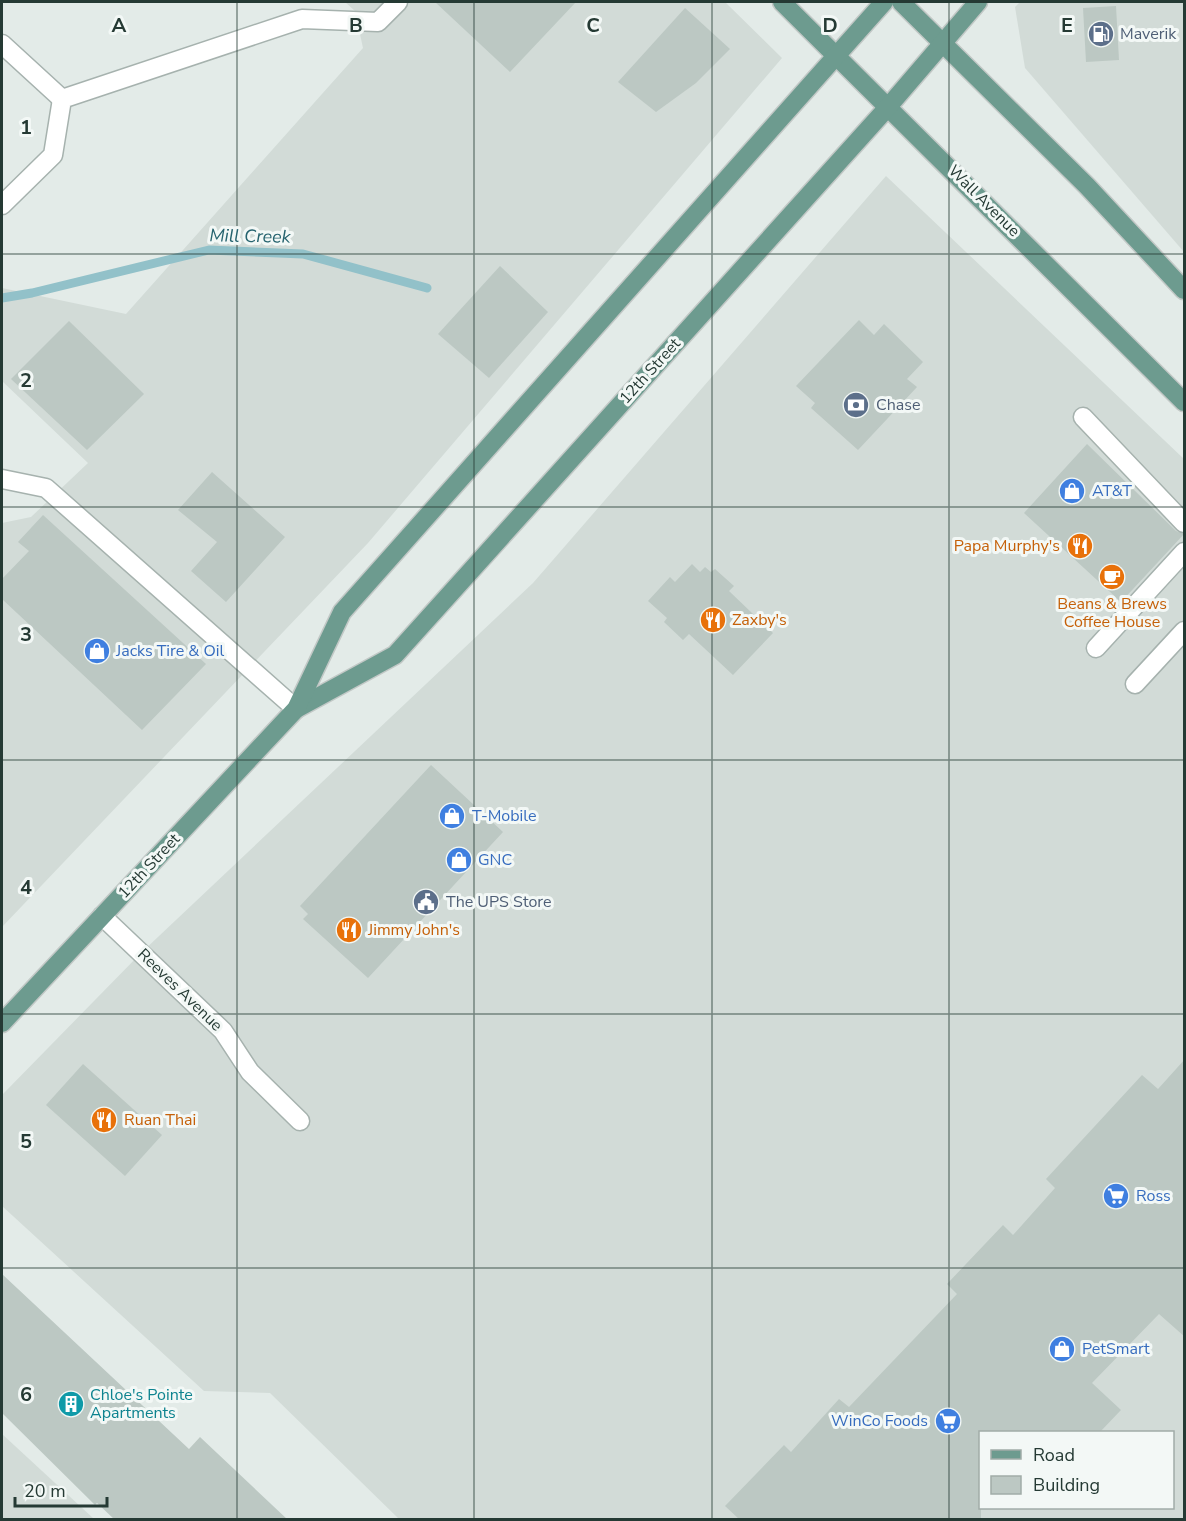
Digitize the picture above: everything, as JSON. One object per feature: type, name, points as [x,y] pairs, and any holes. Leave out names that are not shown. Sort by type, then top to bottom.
[{"type":"main road","name":"Wall Avenue","points":[[782,2],[1185,402]]},
{"type":"main road","name":"12th Street","points":[[2,1023],[296,709],[342,612],[884,2]]},
{"type":"main road","points":[[901,2],[1087,186],[1185,290]]},
{"type":"main road","name":"12th Street","points":[[296,709],[395,655],[888,107],[978,2]]},
{"type":"street","points":[[62,99],[302,19],[378,22],[398,2]]},
{"type":"street","points":[[2,44],[62,99]]},
{"type":"street","points":[[2,205],[53,155],[62,99]]},
{"type":"street","points":[[1083,417],[1185,523]]},
{"type":"street","points":[[2,479],[46,488],[296,709]]},
{"type":"street","points":[[1096,648],[1185,552]]},
{"type":"street","points":[[1134,684],[1185,631]]},
{"type":"street","name":"Reeves Avenue","points":[[102,916],[222,1030],[250,1072],[300,1122]]},
{"type":"shaded area","points":[[345,2],[725,2],[782,58],[368,543],[2,927],[2,523],[31,517],[88,463],[2,381],[2,288],[126,314],[363,48],[355,11]]},
{"type":"shaded area","points":[[1020,2],[1184,2],[1184,252],[1025,68],[1015,7]]},
{"type":"shaded area","points":[[886,176],[1184,459],[1184,1519],[399,1519],[270,1393],[204,1391],[2,1206],[2,1095],[141,953],[533,583]]},
{"type":"shaded area","points":[[2,1434],[94,1519],[2,1519]]},
{"type":"building","points":[[435,2],[576,2],[510,72]]},
{"type":"building","name":"Maverik","points":[[1116,6],[1119,60],[1086,62],[1083,8]]},
{"type":"building","points":[[685,8],[730,49],[696,83],[656,112],[618,82]]},
{"type":"building","points":[[500,266],[548,312],[489,378],[438,334]]},
{"type":"building","name":"Chase","points":[[859,320],[874,335],[884,324],[923,362],[907,379],[917,387],[858,450],[811,408],[815,403],[796,386]]},
{"type":"building","points":[[69,321],[144,394],[87,450],[11,379]]},
{"type":"building","points":[[1087,444],[1176,531],[1184,534],[1121,602],[1024,513]]},
{"type":"building","points":[[212,472],[285,537],[226,602],[191,571],[217,542],[178,510]]},
{"type":"building","points":[[43,515],[206,664],[142,730],[2,599],[2,579],[29,551],[18,542]]},
{"type":"building","name":"Zaxby's","points":[[692,564],[700,572],[705,567],[711,572],[715,569],[734,586],[729,591],[773,633],[733,675],[689,634],[683,640],[664,622],[667,618],[648,601],[670,577],[675,582]]},
{"type":"building","points":[[431,765],[503,832],[368,978],[303,919],[308,914],[300,906]]},
{"type":"building","points":[[1185,1059],[1185,1337],[1159,1314],[1092,1383],[1121,1410],[1101,1431],[979,1431],[981,1520],[740,1520],[725,1506],[784,1445],[791,1452],[839,1399],[849,1407],[957,1294],[947,1284],[1003,1225],[1013,1235],[1055,1188],[1046,1179],[1142,1075],[1158,1089]]},
{"type":"building","name":"Ruan Thai","points":[[83,1064],[162,1135],[125,1176],[46,1105]]},
{"type":"building","name":"Chloe's Pointe Apartments","points":[[2,1274],[189,1449],[200,1437],[288,1520],[115,1520],[97,1503],[95,1505],[2,1413]]},
{"type":"waterway","name":"Mill Creek","points":[[2,298],[32,293],[209,250],[303,254],[427,288]]},
{"type":"place","name":"Maverik","points":[[1101,34]]},
{"type":"place","name":"Chase","points":[[856,405]]},
{"type":"place","name":"AT&T","points":[[1072,491]]},
{"type":"place","name":"Papa Murphy's","points":[[1080,546]]},
{"type":"place","name":"Beans & Brews Coffee House","points":[[1112,577]]},
{"type":"place","name":"Zaxby's","points":[[713,620]]},
{"type":"place","name":"Jacks Tire & Oil","points":[[97,651]]},
{"type":"place","name":"T-Mobile","points":[[452,816]]},
{"type":"place","name":"GNC","points":[[459,860]]},
{"type":"place","name":"The UPS Store","points":[[426,902]]},
{"type":"place","name":"Jimmy John's","points":[[349,930]]},
{"type":"place","name":"Ruan Thai","points":[[104,1120]]},
{"type":"place","name":"Ross","points":[[1116,1196]]},
{"type":"place","name":"PetSmart","points":[[1062,1349]]},
{"type":"place","name":"Chloe's Pointe Apartments","points":[[71,1404]]},
{"type":"place","name":"WinCo Foods","points":[[948,1421]]}]
